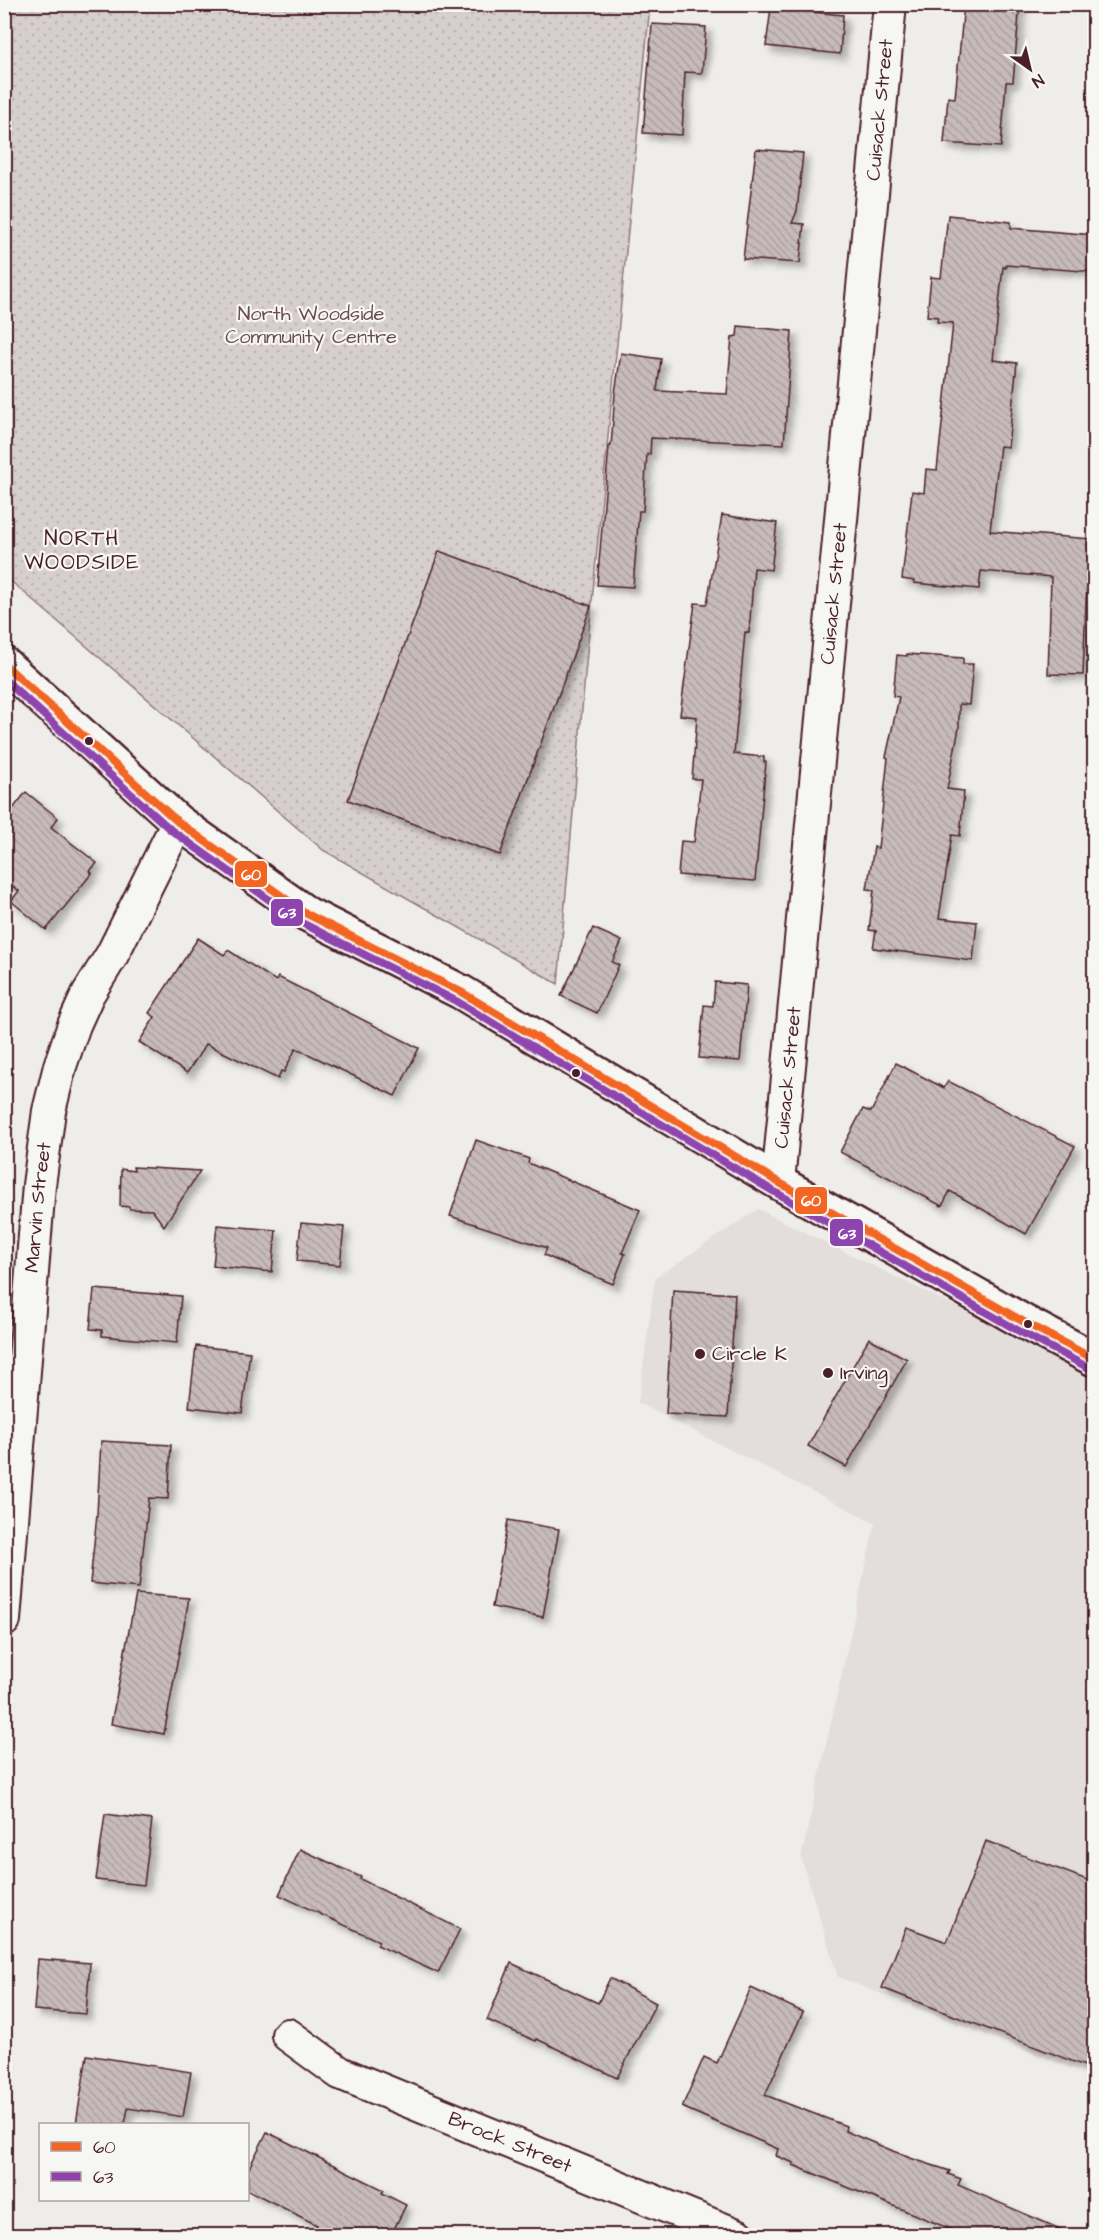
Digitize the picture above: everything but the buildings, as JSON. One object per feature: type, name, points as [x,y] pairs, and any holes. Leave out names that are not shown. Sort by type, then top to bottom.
[{"type":"main road","points":[[4,664],[178,822],[307,914],[461,992],[778,1182],[1024,1322],[1095,1359]]},
{"type":"street","name":"Cuisack Street","points":[[778,1182],[890,4]]},
{"type":"street","name":"Marvin Street","points":[[4,1620],[39,1185],[49,1111],[60,1066],[74,1024],[88,994],[112,955],[178,822]]},
{"type":"street","name":"Brock Street","points":[[288,2035],[340,2073],[739,2235]]},
{"type":"shaded area","points":[[758,1209],[1022,1339],[1094,1380],[1094,2077],[838,1977],[801,1858],[875,1523],[638,1403],[655,1278]]},
{"type":"green space","name":"North Woodside Community Centre","points":[[5,5],[650,5],[587,652],[558,984],[323,850],[5,576]]},
{"type":"transit line","name":"60","points":[[4,664],[178,822],[307,914],[461,992],[778,1182],[1024,1322],[1094,1359]]},
{"type":"transit line","name":"63","points":[[4,679],[171,830],[302,923],[456,1001],[773,1191],[1019,1331],[1089,1368]]},
{"type":"place","name":"Circle K","points":[[700,1354]]},
{"type":"place","name":"Irving","points":[[828,1373]]},
{"type":"district","name":"NORTH WOODSIDE","points":[[82,550]]}]
